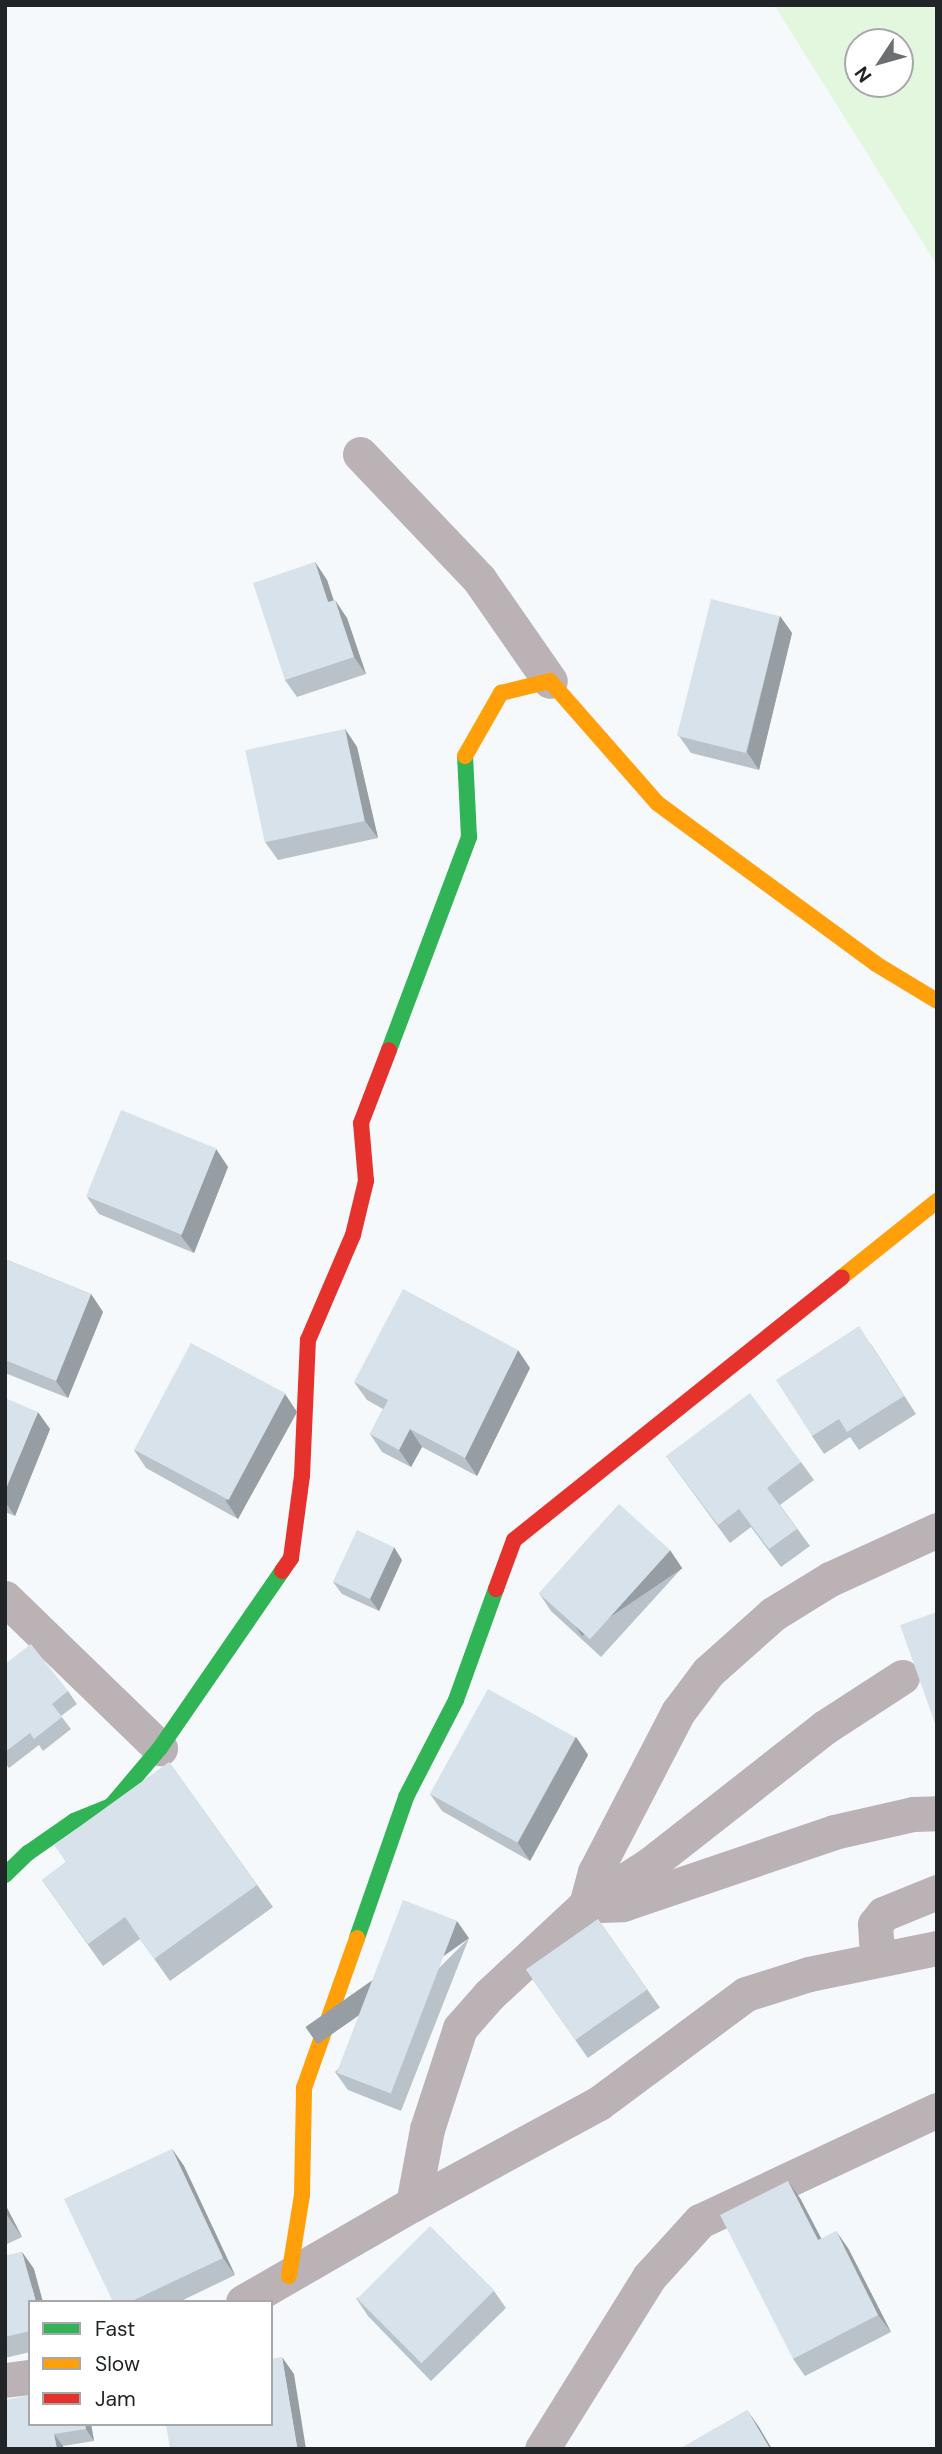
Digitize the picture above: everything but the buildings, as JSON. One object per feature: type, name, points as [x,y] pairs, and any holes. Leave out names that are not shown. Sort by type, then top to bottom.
[{"type":"street","points":[[360,454],[479,579],[550,681],[657,803],[876,964],[937,1001]]},
{"type":"street","points":[[5,1875],[27,1853],[74,1821],[111,1806],[160,1748],[291,1558],[302,1476],[308,1340],[353,1235],[366,1181],[361,1124],[469,837],[465,755],[501,693],[550,681]]},
{"type":"street","points":[[289,2276],[302,2195],[304,2088],[406,1797],[456,1700],[514,1540],[937,1201]]},
{"type":"street","points":[[586,1905],[595,1871],[678,1712],[709,1672],[773,1614],[830,1579],[937,1530]]},
{"type":"street","points":[[5,1598],[160,1748]]},
{"type":"street","points":[[413,2204],[428,2129],[460,2028],[489,1996],[586,1905],[649,1865],[825,1727],[902,1677]]},
{"type":"street","points":[[586,1905],[623,1904],[834,1832],[912,1814],[937,1813]]},
{"type":"street","points":[[883,1958],[876,1941],[875,1924],[883,1914],[937,1892]]},
{"type":"street","points":[[247,2300],[413,2204],[599,2102],[746,1994],[809,1974],[937,1948]]},
{"type":"street","points":[[542,2449],[649,2277],[701,2221],[937,2110]]},
{"type":"street","points":[[5,2380],[28,2377]]},
{"type":"green space","points":[[774,5],[937,5],[937,265]]},
{"type":"traffic: fast","points":[[389,1050],[469,837],[465,756]]},
{"type":"traffic: fast","points":[[5,1875],[28,1853],[74,1821],[111,1806],[160,1748],[282,1571]]},
{"type":"traffic: fast","points":[[357,1938],[406,1797],[456,1700],[496,1589]]},
{"type":"traffic: slow","points":[[465,756],[501,693],[550,681],[657,803],[876,964],[937,1001]]},
{"type":"traffic: slow","points":[[842,1277],[937,1201]]},
{"type":"traffic: slow","points":[[289,2276],[302,2195],[304,2088],[357,1938]]},
{"type":"traffic: jam","points":[[282,1571],[291,1558],[302,1476],[308,1340],[353,1235],[366,1181],[361,1123],[389,1050]]},
{"type":"traffic: jam","points":[[496,1589],[514,1540],[842,1277]]}]
